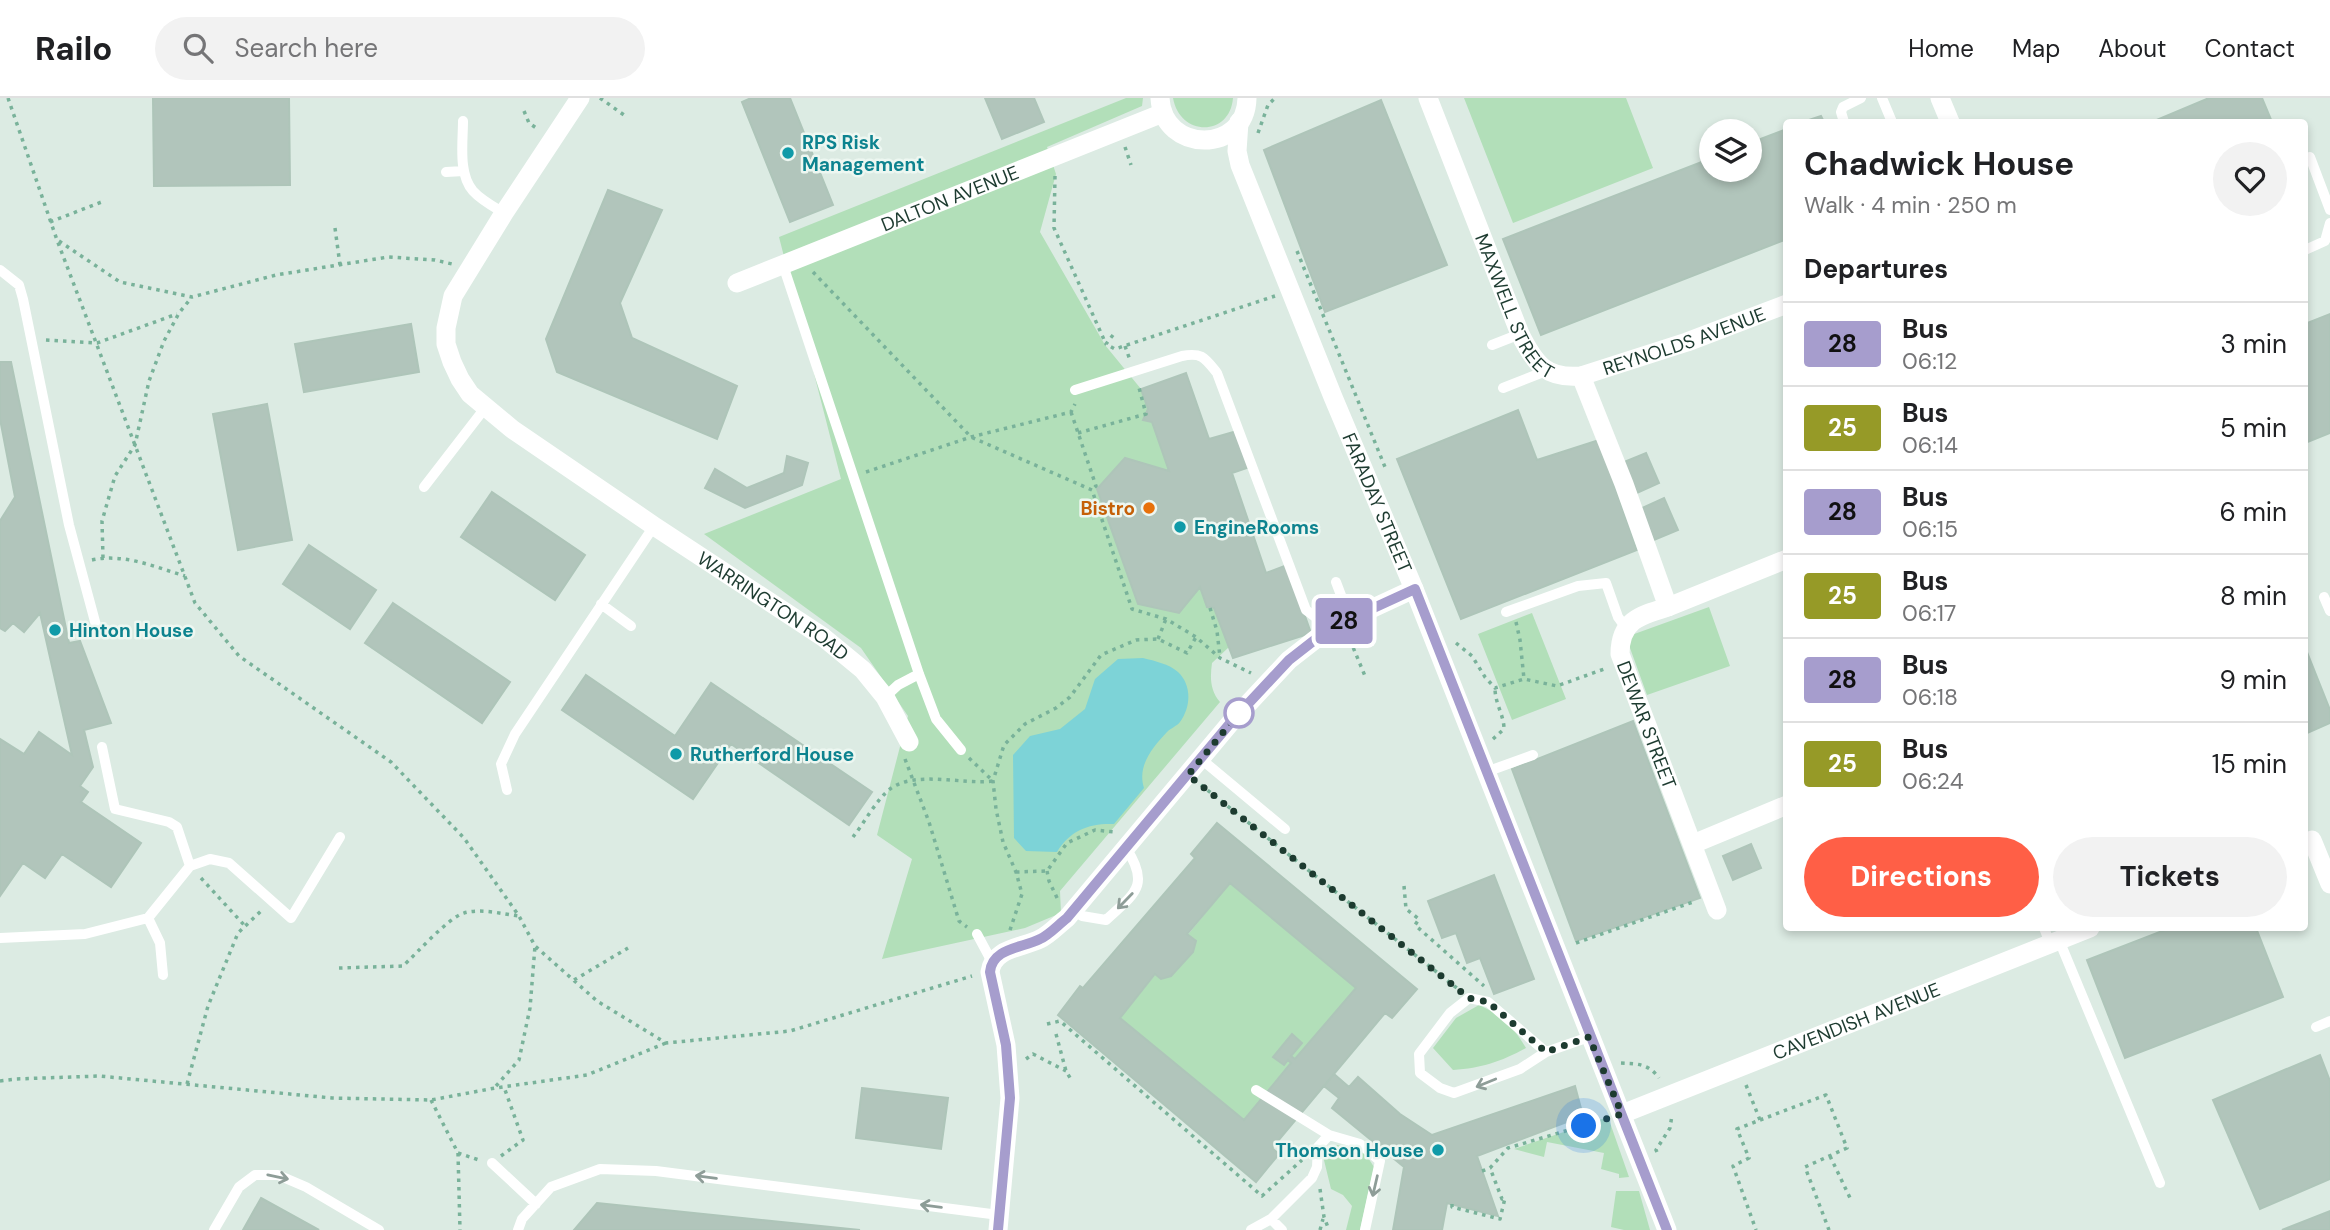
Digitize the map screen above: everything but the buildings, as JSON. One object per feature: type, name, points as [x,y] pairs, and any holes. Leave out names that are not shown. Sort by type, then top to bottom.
[{"type":"street","name":"WARRINGTON ROAD","points":[[580,98],[453,296],[448,313],[446,344],[460,379],[470,394],[485,408],[654,526],[823,636],[863,670],[885,697],[909,742]]},
{"type":"street","points":[[1203,141],[1223,136],[1255,98]]},
{"type":"street","name":"MAXWELL STREET","points":[[1428,98],[1530,354],[1547,371],[1569,377],[1581,376],[1624,484],[1668,607]]},
{"type":"street","points":[[1940,98],[1949,119]]},
{"type":"street","points":[[1162,106],[1170,124],[1179,133],[1216,147],[1240,165]]},
{"type":"street","name":"DALTON AVENUE","points":[[737,283],[1054,157],[1162,106]]},
{"type":"street","name":"FARADAY STREET","points":[[1243,112],[1237,151],[1240,165],[1333,397],[1415,589],[1667,1230]]},
{"type":"street","name":"REYNOLDS AVENUE","points":[[1581,376],[1687,342],[1783,306]]},
{"type":"street","points":[[1626,628],[1637,618],[1783,561]]},
{"type":"street","points":[[998,1223],[1010,1098],[1006,1045],[990,972],[992,962],[1011,949],[1042,939],[1074,910],[1232,721],[1289,660],[1341,623],[1415,589]]},
{"type":"street","name":"DEWAR STREET","points":[[1626,628],[1620,645],[1622,663],[1715,903]]},
{"type":"street","points":[[1693,844],[1783,807]]},
{"type":"street","points":[[2316,838],[2330,884]]},
{"type":"street","name":"CAVENDISH AVENUE","points":[[1622,1114],[2051,937],[2077,931]]},
{"type":"lane","points":[[1843,119],[1840,112],[1843,107],[1861,98]]},
{"type":"lane","points":[[1882,98],[1891,119]]},
{"type":"lane","points":[[463,121],[464,171],[474,192],[504,213]]},
{"type":"lane","points":[[2310,157],[2330,210]]},
{"type":"lane","points":[[446,172],[464,171]]},
{"type":"lane","points":[[2308,249],[2325,241],[2330,223]]},
{"type":"lane","points":[[791,261],[854,476],[919,674],[936,719],[961,750]]},
{"type":"lane","points":[[0,270],[19,285],[69,525],[97,629]]},
{"type":"lane","points":[[1492,345],[1520,334]]},
{"type":"lane","points":[[1075,390],[1182,356],[1195,354],[1205,359],[1217,373],[1306,610],[1341,623],[1336,582]]},
{"type":"lane","points":[[1503,388],[1547,371]]},
{"type":"lane","points":[[424,487],[485,408]]},
{"type":"lane","points":[[507,790],[501,764],[515,734],[654,526]]},
{"type":"lane","points":[[1508,612],[1578,586],[1606,583],[1618,617],[1626,628]]},
{"type":"lane","points":[[2324,597],[2330,611]]},
{"type":"lane","points":[[601,604],[631,626]]},
{"type":"lane","points":[[885,697],[898,685],[919,674]]},
{"type":"lane","points":[[102,747],[115,809],[169,822],[177,827],[190,866]]},
{"type":"lane","points":[[1486,772],[1533,755]]},
{"type":"lane","points":[[1201,759],[1285,828]]},
{"type":"lane","points":[[0,938],[85,934],[148,918],[190,866],[209,859],[229,863],[291,918],[341,837]]},
{"type":"lane","points":[[1074,910],[1082,916],[1106,920],[1138,888],[1140,876],[1132,841]]},
{"type":"lane","points":[[148,918],[160,943],[163,975]]},
{"type":"lane","points":[[977,934],[992,962]]},
{"type":"lane","points":[[2051,937],[2160,1183]]},
{"type":"lane","points":[[1546,1052],[1488,1002],[1469,998],[1450,1013],[1419,1054],[1420,1073],[1440,1088],[1454,1093],[1520,1069],[1546,1052],[1589,1037]]},
{"type":"lane","points":[[2316,1027],[2330,1021]]},
{"type":"lane","points":[[1256,1090],[1329,1135],[1360,1144],[1380,1161],[1365,1230]]},
{"type":"lane","points":[[1251,1230],[1271,1219],[1312,1178],[1317,1167],[1318,1147],[1329,1135]]},
{"type":"lane","points":[[492,1163],[536,1204]]},
{"type":"lane","points":[[518,1230],[522,1219],[551,1187],[600,1169],[656,1171],[998,1223]]},
{"type":"lane","points":[[214,1230],[239,1187],[256,1175],[278,1175],[306,1187],[379,1230]]},
{"type":"lane","points":[[1271,1219],[1282,1230]]},
{"type":"path","points":[[8,98],[50,222],[195,603],[239,656],[391,762],[464,838],[519,916],[535,946],[597,1001],[666,1043]]},
{"type":"path","points":[[600,98],[624,115]]},
{"type":"path","points":[[524,111],[529,123],[543,134]]},
{"type":"path","points":[[1124,144],[1131,165]]},
{"type":"path","points":[[1054,157],[1054,228],[1106,344],[1115,349],[1277,296]]},
{"type":"path","points":[[50,222],[104,201]]},
{"type":"path","points":[[335,228],[340,265]]},
{"type":"path","points":[[57,240],[120,282],[192,298],[276,275],[388,257],[446,262],[468,272]]},
{"type":"path","points":[[791,261],[971,437],[1092,490],[1132,609],[1166,619],[1196,637],[1220,658],[1269,682]]},
{"type":"path","points":[[103,558],[102,521],[115,476],[135,446],[149,381],[164,341],[179,313],[192,298]]},
{"type":"path","points":[[30,339],[97,343],[179,313]]},
{"type":"path","points":[[1106,344],[1113,335]]},
{"type":"path","points":[[854,476],[971,437],[1071,412],[1096,486],[1092,490]]},
{"type":"path","points":[[1078,433],[1146,414]]},
{"type":"path","points":[[79,563],[103,558],[133,560],[185,576]]},
{"type":"path","points":[[1210,608],[1217,631],[1220,658]]},
{"type":"path","points":[[1508,612],[1518,628],[1524,679]]},
{"type":"path","points":[[1158,639],[1166,619]]},
{"type":"path","points":[[1341,623],[1365,676]]},
{"type":"path","points":[[1011,949],[1010,931],[1022,894],[1003,842],[996,809],[993,781],[1004,745],[1025,723],[1056,708],[1070,697],[1101,654],[1136,640],[1158,639],[1187,653],[1196,637]]},
{"type":"path","points":[[1454,642],[1472,656],[1495,688],[1495,700],[1504,721],[1504,729],[1493,739]]},
{"type":"path","points":[[1495,688],[1524,679],[1557,686],[1607,669],[1606,657]]},
{"type":"path","points":[[909,742],[903,753],[929,822],[959,921],[977,934]]},
{"type":"path","points":[[961,750],[993,781]]},
{"type":"path","points":[[1188,775],[1469,998]]},
{"type":"path","points":[[853,837],[888,790],[902,781],[993,781]]},
{"type":"path","points":[[1074,910],[1059,902],[1047,871],[1067,843],[1095,830],[1132,841]]},
{"type":"path","points":[[190,866],[245,926]]},
{"type":"path","points":[[1016,872],[1047,871]]},
{"type":"path","points":[[1404,886],[1406,909],[1419,919],[1415,925],[1488,990],[1488,1002]]},
{"type":"path","points":[[187,1084],[208,1006],[238,933],[272,901]]},
{"type":"path","points":[[1576,943],[1715,903]]},
{"type":"path","points":[[339,968],[403,967],[444,927],[463,913],[487,912],[519,916]]},
{"type":"path","points":[[495,1088],[519,1060],[530,1008],[535,946]]},
{"type":"path","points":[[574,980],[628,948]]},
{"type":"path","points":[[0,1081],[99,1076],[332,1098],[431,1100],[503,1086],[587,1075],[666,1043],[790,1031],[976,975]]},
{"type":"path","points":[[1047,1024],[1059,1021],[1262,1196],[1306,1157],[1317,1167],[1324,1217],[1329,1230]]},
{"type":"path","points":[[1056,1034],[1066,1070],[1072,1081]]},
{"type":"path","points":[[1033,1054],[1066,1070]]},
{"type":"path","points":[[1621,1065],[1633,1062],[1645,1065],[1662,1084]]},
{"type":"path","points":[[1738,1067],[1760,1120]]},
{"type":"path","points":[[458,1153],[492,1163],[523,1140],[503,1086]]},
{"type":"path","points":[[1756,1230],[1733,1166],[1749,1158],[1737,1129],[1826,1096],[1847,1148],[1805,1167],[1829,1230]]},
{"type":"path","points":[[431,1100],[458,1153],[460,1230]]},
{"type":"path","points":[[1656,1150],[1670,1128],[1672,1109]]},
{"type":"path","points":[[1482,1171],[1490,1168],[1508,1148],[1622,1114]]},
{"type":"path","points":[[1830,1156],[1850,1200]]},
{"type":"path","points":[[1452,1204],[1451,1206],[1500,1219],[1505,1198],[1502,1199],[1490,1168]]},
{"type":"path","points":[[1320,1230],[1324,1217]]},
{"type":"green space","points":[[1126,98],[1143,98],[1142,106],[1047,147],[1056,174],[1040,232],[1105,345],[1141,389],[1148,409],[1143,420],[1152,422],[1169,471],[1125,459],[1097,489],[1138,604],[1179,613],[1200,587],[1207,607],[1214,608],[1229,647],[1212,663],[1212,684],[1220,702],[1060,891],[1061,913],[1025,928],[882,959],[912,859],[877,835],[908,716],[861,648],[704,534],[841,479],[779,237]]},
{"type":"green space","points":[[1173,98],[1233,98],[1230,111],[1223,120],[1204,127],[1185,120],[1177,111]]},
{"type":"green space","points":[[1464,98],[1626,98],[1653,168],[1513,223]]},
{"type":"green space","points":[[1709,607],[1730,666],[1647,695],[1626,637]]},
{"type":"green space","points":[[1532,613],[1566,699],[1512,720],[1478,634]]},
{"type":"green space","points":[[1230,883],[1356,988],[1295,1059],[1291,1056],[1302,1043],[1292,1035],[1274,1057],[1283,1065],[1288,1060],[1291,1063],[1244,1120],[1120,1018]]},
{"type":"green space","points":[[1479,1005],[1506,1022],[1526,1048],[1491,1064],[1453,1070],[1433,1048],[1456,1018]]},
{"type":"green space","points":[[1608,1117],[1629,1177],[1619,1178],[1619,1174],[1601,1169],[1604,1153],[1547,1142],[1544,1157],[1514,1149]]},
{"type":"green space","points":[[1337,1145],[1363,1150],[1374,1167],[1360,1230],[1346,1230],[1352,1206],[1343,1195],[1331,1189],[1323,1156]]},
{"type":"green space","points":[[1616,1191],[1639,1191],[1650,1230],[1611,1227]]},
{"type":"water","points":[[1143,658],[1178,672],[1188,690],[1184,716],[1156,744],[1147,758],[1142,780],[1144,788],[1114,824],[1081,829],[1068,838],[1057,852],[1026,851],[1014,838],[1013,755],[1030,736],[1060,729],[1085,709],[1095,679],[1118,659]]},
{"type":"bus line","name":"28","points":[[998,1230],[1010,1098],[1006,1045],[990,972],[992,962],[1004,952],[1042,939],[1067,918],[1232,721],[1289,660],[1330,628],[1415,589],[1667,1230]]},
{"type":"place","name":"RPS Risk Management","points":[[788,153]]},
{"type":"place","name":"Bistro","points":[[1149,508]]},
{"type":"place","name":"EngineRooms","points":[[1180,527]]},
{"type":"place","name":"Hinton House","points":[[55,630]]},
{"type":"place","name":"Rutherford House","points":[[676,754]]},
{"type":"place","name":"Thomson House","points":[[1438,1150]]},
{"type":"route","points":[[1239,713],[1188,775],[1469,998],[1488,1002],[1546,1052],[1589,1037],[1622,1114],[1584,1126]]}]
